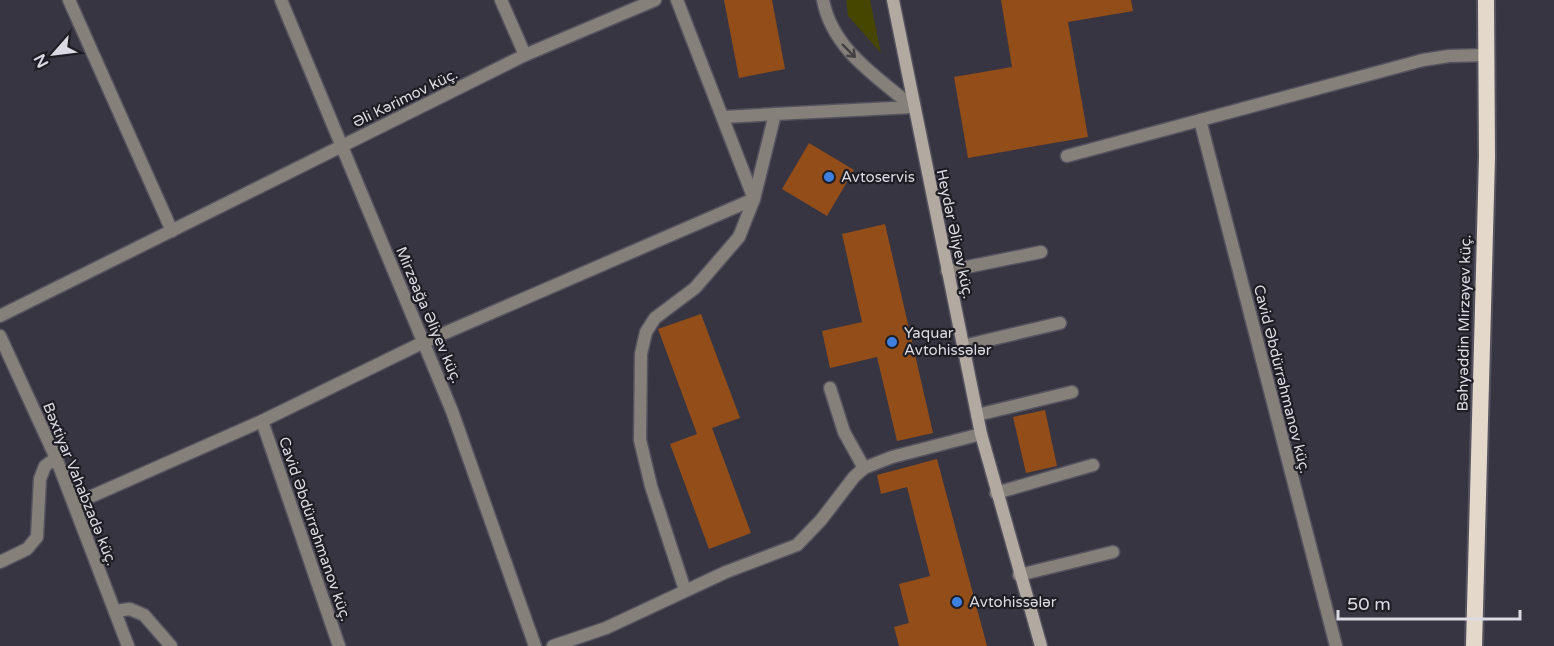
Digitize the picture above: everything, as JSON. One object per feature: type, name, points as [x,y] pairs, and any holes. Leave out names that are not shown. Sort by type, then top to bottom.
[{"type":"highway","name":"Bəhyəddin Mirzəyev küç.","points":[[1474,646],[1488,55],[1486,0]]},
{"type":"main road","name":"Heydər Əliyev küç.","points":[[893,0],[981,434],[1041,646]]},
{"type":"street","points":[[69,0],[172,231]]},
{"type":"street","name":"Mirzəağa Əliyev küç.","points":[[281,0],[452,411],[535,646]]},
{"type":"street","points":[[501,0],[525,55]]},
{"type":"street","name":"Əli Kərimov küç.","points":[[0,316],[525,55],[655,0]]},
{"type":"street","points":[[677,0],[725,117],[754,199]]},
{"type":"street","points":[[823,0],[825,11],[843,47],[913,107]]},
{"type":"street","points":[[1067,156],[1423,60],[1449,56],[1488,55]]},
{"type":"street","points":[[725,117],[913,107]]},
{"type":"street","points":[[685,590],[651,486],[640,440],[641,354],[646,332],[655,318],[695,288],[740,237],[754,199],[775,114]]},
{"type":"street","name":"Cavid Əbdürrəhmanov küç.","points":[[1200,120],[1336,646]]},
{"type":"street","points":[[74,504],[262,421],[424,342],[754,199]]},
{"type":"street","points":[[947,271],[1041,252]]},
{"type":"street","points":[[963,346],[1060,323]]},
{"type":"street","name":"Bəxtiyar Vahabzadə küç.","points":[[0,336],[56,458],[128,646]]},
{"type":"street","points":[[830,388],[844,432],[864,468]]},
{"type":"street","points":[[977,415],[1072,392]]},
{"type":"street","name":"Cavid Əbdürrəhmanov küç.","points":[[262,421],[339,646]]},
{"type":"street","points":[[553,646],[642,613],[685,590],[796,545],[821,520],[854,477],[864,468],[892,457],[981,434]]},
{"type":"street","points":[[0,562],[33,544],[37,537],[40,479],[45,465],[56,458]]},
{"type":"street","points":[[996,493],[1093,465]]},
{"type":"street","points":[[1019,574],[1113,552]]},
{"type":"street","points":[[115,611],[130,609],[144,615],[171,646]]},
{"type":"shaded area","points":[[846,0],[870,0],[881,53],[848,16]]},
{"type":"building","points":[[724,0],[772,0],[785,69],[739,78]]},
{"type":"building","points":[[1001,0],[1131,0],[1133,11],[1068,22],[1088,137],[968,158],[954,77],[1012,67]]},
{"type":"building","points":[[809,143],[854,170],[827,216],[782,189]]},
{"type":"building","points":[[885,224],[933,433],[897,441],[877,357],[830,368],[822,331],[862,322],[842,234]]},
{"type":"building","points":[[701,314],[740,418],[712,428],[751,533],[709,549],[670,444],[697,434],[658,329]]},
{"type":"building","points":[[1045,410],[1057,466],[1026,473],[1013,417]]},
{"type":"building","points":[[937,459],[987,646],[899,646],[894,627],[909,623],[899,584],[930,576],[907,487],[881,494],[877,475]]},
{"type":"place","name":"Avtoservis","points":[[829,177]]},
{"type":"place","name":"Yaquar Avtohissələr","points":[[892,342]]},
{"type":"place","name":"Avtohissələr","points":[[957,602]]}]
